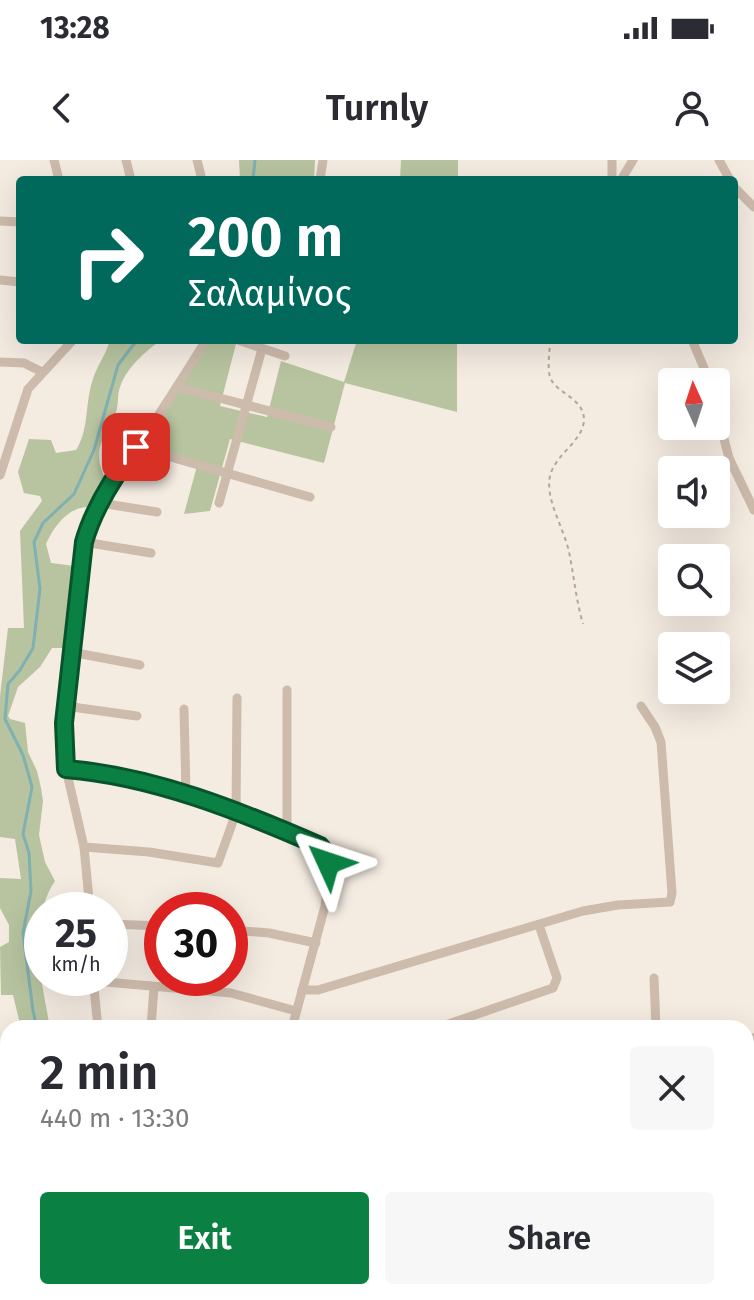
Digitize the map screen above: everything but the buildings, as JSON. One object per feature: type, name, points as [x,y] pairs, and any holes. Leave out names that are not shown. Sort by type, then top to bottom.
[{"type":"street","points":[[738,191],[754,207]]},
{"type":"street","points":[[0,475],[5,444],[28,389],[69,344]]},
{"type":"street","points":[[88,892],[84,847],[66,769],[65,706],[84,542],[100,503],[204,344]]},
{"type":"street","points":[[249,344],[285,356]]},
{"type":"street","points":[[694,344],[704,368]]},
{"type":"street","points":[[219,503],[262,349]]},
{"type":"street","points":[[0,362],[24,363],[42,372]]},
{"type":"street","points":[[177,387],[331,427]]},
{"type":"street","points":[[724,440],[729,458],[754,510]]},
{"type":"street","points":[[136,447],[310,497]]},
{"type":"street","points":[[124,464],[144,463],[152,452]]},
{"type":"street","points":[[100,503],[157,512]]},
{"type":"street","points":[[84,542],[151,553]]},
{"type":"street","points":[[71,652],[140,665]]},
{"type":"street","points":[[287,690],[287,831]]},
{"type":"street","points":[[84,847],[149,852],[218,863],[236,813],[237,698]]},
{"type":"street","points":[[65,706],[137,716]]},
{"type":"street","points":[[302,990],[318,990],[600,907],[670,902],[672,893],[661,742],[641,706]]},
{"type":"street","points":[[184,709],[186,793]]},
{"type":"street","points":[[66,769],[152,783],[186,793],[320,846],[326,853],[328,863],[327,894],[294,1020]]},
{"type":"street","points":[[460,1020],[553,988],[557,978],[539,925]]},
{"type":"street","points":[[248,931],[316,943]]},
{"type":"street","points":[[654,978],[656,1020]]},
{"type":"street","points":[[95,996],[97,1020]]},
{"type":"street","points":[[152,1020],[153,996]]},
{"type":"street","points":[[242,996],[296,1011]]},
{"type":"path","points":[[550,344],[550,377],[557,387],[572,398],[584,419],[580,432],[556,461],[550,476],[550,493],[563,528],[583,624]]},
{"type":"green space","points":[[239,160],[315,160],[314,176],[240,176]]},
{"type":"green space","points":[[401,160],[458,160],[458,176],[400,176]]},
{"type":"green space","points":[[109,344],[156,344],[137,360],[123,380],[116,412],[99,449],[104,476],[87,507],[67,515],[46,544],[51,563],[75,566],[67,648],[52,648],[40,667],[18,687],[8,716],[25,723],[28,752],[37,771],[43,801],[39,835],[45,862],[55,881],[49,892],[24,892],[24,996],[44,996],[49,1020],[19,1020],[13,995],[1,995],[0,947],[9,942],[9,925],[0,908],[0,878],[21,879],[15,839],[0,837],[0,696],[8,628],[24,628],[20,531],[42,501],[40,496],[24,493],[18,472],[29,439],[51,440],[56,453],[76,450],[83,434],[96,371]]},
{"type":"green space","points":[[205,344],[236,344],[220,406],[267,417],[281,361],[344,382],[356,344],[457,344],[457,412],[345,383],[324,463],[230,439],[210,511],[184,514],[197,466],[178,460],[130,456]]},
{"type":"waterway","points":[[253,176],[255,160]]},
{"type":"waterway","points":[[35,1020],[23,933],[31,891],[29,853],[23,834],[32,787],[23,755],[5,719],[8,684],[33,648],[40,589],[34,542],[43,523],[74,494],[94,450],[118,365],[134,344]]},
{"type":"route","points":[[136,447],[115,475],[91,519],[84,542],[64,723],[66,769],[152,783],[186,793],[320,846],[326,853],[328,863]]}]
